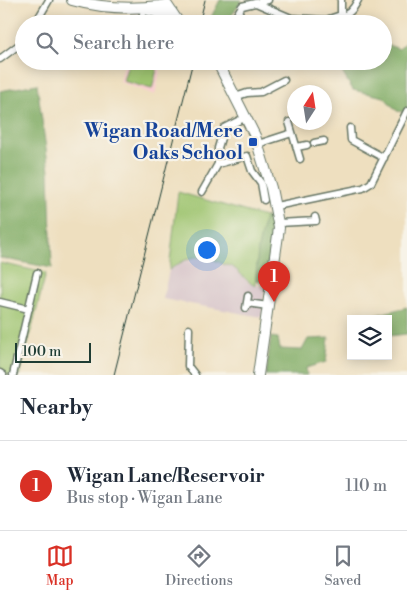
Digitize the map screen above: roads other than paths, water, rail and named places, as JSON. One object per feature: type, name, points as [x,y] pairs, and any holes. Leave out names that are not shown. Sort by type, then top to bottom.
[{"type":"highway","points":[[72,0],[95,5],[142,9],[161,8]]},
{"type":"highway","points":[[224,70],[258,144],[276,206],[278,223],[278,241],[258,375]]},
{"type":"street","points":[[40,15],[49,0]]},
{"type":"street","points":[[236,15],[242,6],[268,0]]},
{"type":"street","points":[[340,15],[341,0]]},
{"type":"street","points":[[346,15],[358,0]]},
{"type":"street","points":[[256,3],[284,15]]},
{"type":"street","points":[[0,59],[15,48]]},
{"type":"street","points":[[236,97],[246,93],[261,92],[284,80]]},
{"type":"street","points":[[276,206],[363,188],[374,179],[407,111]]},
{"type":"street","points":[[202,192],[218,164],[218,148],[224,128],[246,117]]},
{"type":"street","points":[[350,128],[351,140],[384,158]]},
{"type":"street","points":[[291,130],[300,159]]},
{"type":"street","points":[[258,144],[292,133]]},
{"type":"street","points":[[296,147],[324,141]]},
{"type":"street","points":[[218,164],[247,156],[251,169],[261,183],[264,200]]},
{"type":"street","points":[[278,223],[316,221],[315,216]]},
{"type":"street","points":[[13,375],[36,273]]},
{"type":"street","points":[[0,302],[29,309]]},
{"type":"street","points":[[247,302],[268,306]]},
{"type":"street","points":[[189,329],[188,366],[194,375]]},
{"type":"street","points":[[0,372],[3,375]]},
{"type":"railway","points":[[201,15],[205,0]]},
{"type":"railway","points":[[114,375],[191,70]]},
{"type":"place","name":"Wigan Road/Mere Oaks School","points":[[253,142]]},
{"type":"place","name":"Wigan Lane/Reservoir","points":[[274,302]]}]
